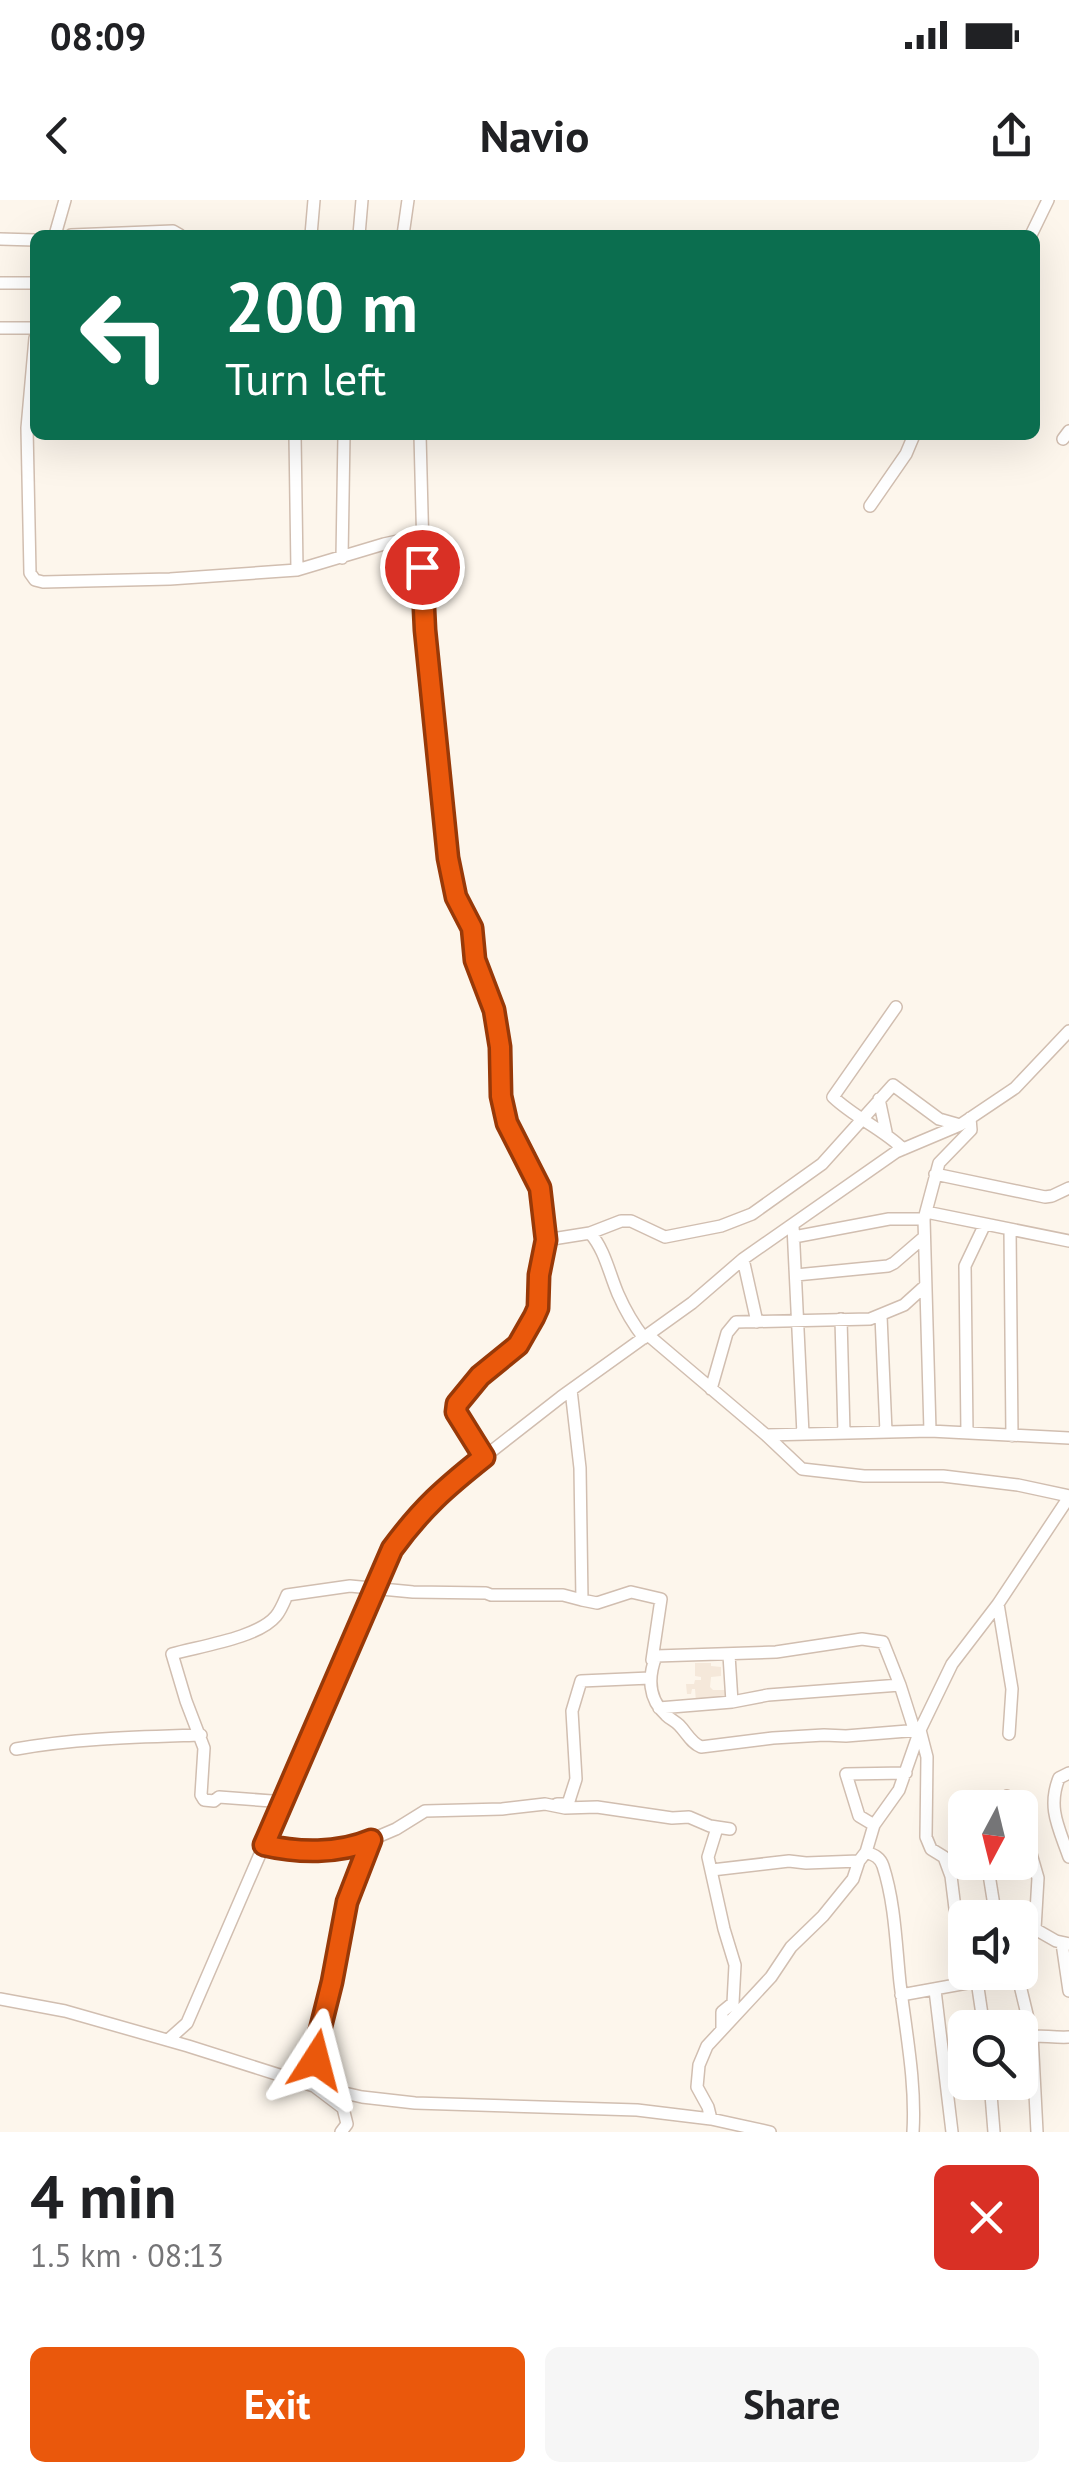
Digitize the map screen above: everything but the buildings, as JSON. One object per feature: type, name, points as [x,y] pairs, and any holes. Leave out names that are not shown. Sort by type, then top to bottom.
[{"type":"street","points":[[56,230],[65,200]]},
{"type":"street","points":[[311,230],[314,200]]},
{"type":"street","points":[[359,230],[362,200]]},
{"type":"street","points":[[404,230],[408,200]]},
{"type":"street","points":[[1033,230],[1048,200]]},
{"type":"street","points":[[0,239],[30,240]]},
{"type":"street","points":[[0,283],[30,283]]},
{"type":"street","points":[[0,328],[30,328]]},
{"type":"street","points":[[30,394],[30,572],[35,580],[170,578],[297,570],[421,536]]},
{"type":"street","points":[[295,440],[297,570]]},
{"type":"street","points":[[342,558],[344,440]]},
{"type":"street","points":[[420,440],[425,630],[448,858],[456,897],[472,928],[475,960],[494,1010],[507,1123],[540,1188],[546,1240],[534,1317],[514,1350],[480,1376],[457,1404],[456,1412],[484,1457]]},
{"type":"street","points":[[870,506],[912,440]]},
{"type":"street","points":[[886,1132],[879,1132],[861,1120],[834,1100],[833,1094],[896,1007]]},
{"type":"street","points":[[168,2040],[187,2022],[392,1549],[416,1516],[438,1493],[692,1303],[744,1259],[793,1231],[904,1149],[965,1121],[1015,1088],[1069,1031]]},
{"type":"street","points":[[546,1240],[590,1233],[631,1220],[666,1237],[721,1226],[752,1214],[822,1164],[894,1085],[939,1119],[965,1121]]},
{"type":"street","points":[[879,1099],[886,1132],[904,1149]]},
{"type":"street","points":[[930,1432],[925,1216],[939,1163],[971,1130],[965,1121]]},
{"type":"street","points":[[935,1174],[1046,1197],[1069,1188]]},
{"type":"street","points":[[793,1231],[925,1216],[1069,1241]]},
{"type":"street","points":[[967,1433],[965,1266],[985,1224]]},
{"type":"street","points":[[1010,1229],[1012,1436]]},
{"type":"street","points":[[793,1231],[804,1434]]},
{"type":"street","points":[[590,1233],[602,1250],[631,1322],[802,1469],[864,1476],[943,1476],[1018,1485],[1069,1497],[1065,1512],[952,1664],[917,1730],[899,1790],[874,1826],[853,1879],[707,2046],[699,2065],[697,2088],[711,2120]]},
{"type":"street","points":[[796,1275],[888,1266],[923,1238]]},
{"type":"street","points":[[744,1259],[757,1322]]},
{"type":"street","points":[[711,1388],[731,1326],[736,1322],[881,1316],[904,1305],[925,1286]]},
{"type":"street","points":[[881,1316],[886,1432]]},
{"type":"street","points":[[842,1320],[844,1433]]},
{"type":"street","points":[[571,1390],[580,1468],[582,1600]]},
{"type":"street","points":[[766,1435],[930,1432],[1069,1438]]},
{"type":"street","points":[[281,1806],[272,1801],[219,1797],[204,1800],[204,1748],[172,1654],[266,1626],[278,1615],[287,1595],[350,1586],[491,1595],[564,1595],[596,1603],[631,1592],[662,1599],[650,1689],[660,1708],[681,1726],[694,1745],[701,1747],[773,1738],[917,1730]]},
{"type":"street","points":[[998,1604],[1012,1689],[1009,1734]]},
{"type":"street","points":[[650,1674],[656,1656],[776,1652],[862,1639],[883,1642],[928,1757],[926,1838],[931,1850],[944,1857],[951,1876],[952,1900]]},
{"type":"street","points":[[729,1655],[732,1702]]},
{"type":"street","points":[[264,1845],[286,1850],[356,1846],[426,1811],[568,1804],[576,1779],[572,1711],[581,1681],[650,1674]]},
{"type":"street","points":[[660,1708],[900,1685]]},
{"type":"street","points":[[16,1749],[137,1737],[201,1736]]},
{"type":"street","points":[[1068,1771],[1059,1778],[1052,1801],[1065,1832],[1069,1857]]},
{"type":"street","points":[[874,1826],[859,1816],[846,1774],[906,1773]]},
{"type":"street","points":[[545,1804],[688,1817],[723,1828],[708,1857],[735,1965],[733,2003],[722,2012],[722,2029]]},
{"type":"street","points":[[314,2086],[319,2034],[347,1902],[371,1840]]},
{"type":"street","points":[[712,1870],[790,1860],[806,1864],[878,1856],[892,1911],[910,2048],[913,2132]]},
{"type":"street","points":[[1038,1930],[1066,1944],[1069,1991]]},
{"type":"street","points":[[902,1994],[948,1987]]},
{"type":"street","points":[[935,1990],[952,2132]]},
{"type":"street","points":[[0,1999],[48,2007],[314,2086],[382,2100],[637,2110],[770,2132]]},
{"type":"street","points":[[187,2022],[188,2046]]},
{"type":"street","points":[[1038,2037],[1069,2037]]},
{"type":"street","points":[[314,2086],[342,2108],[347,2124],[340,2132]]},
{"type":"street","points":[[991,2100],[994,2132]]},
{"type":"street","points":[[1033,2100],[1037,2132]]},
{"type":"shaded area","points":[[695,1663],[721,1667],[721,1676],[711,1677],[710,1687],[730,1690],[730,1699],[696,1702],[695,1689],[687,1694],[686,1684],[701,1680],[695,1676]]},
{"type":"route","points":[[316,2060],[347,1902],[371,1840],[356,1846],[320,1850],[286,1850],[264,1845],[392,1549],[438,1493],[484,1457],[456,1412],[457,1404],[480,1376],[514,1350],[534,1317],[546,1240],[540,1188],[507,1123],[494,1010],[478,970],[472,928],[456,897],[448,858],[422,567]]}]
